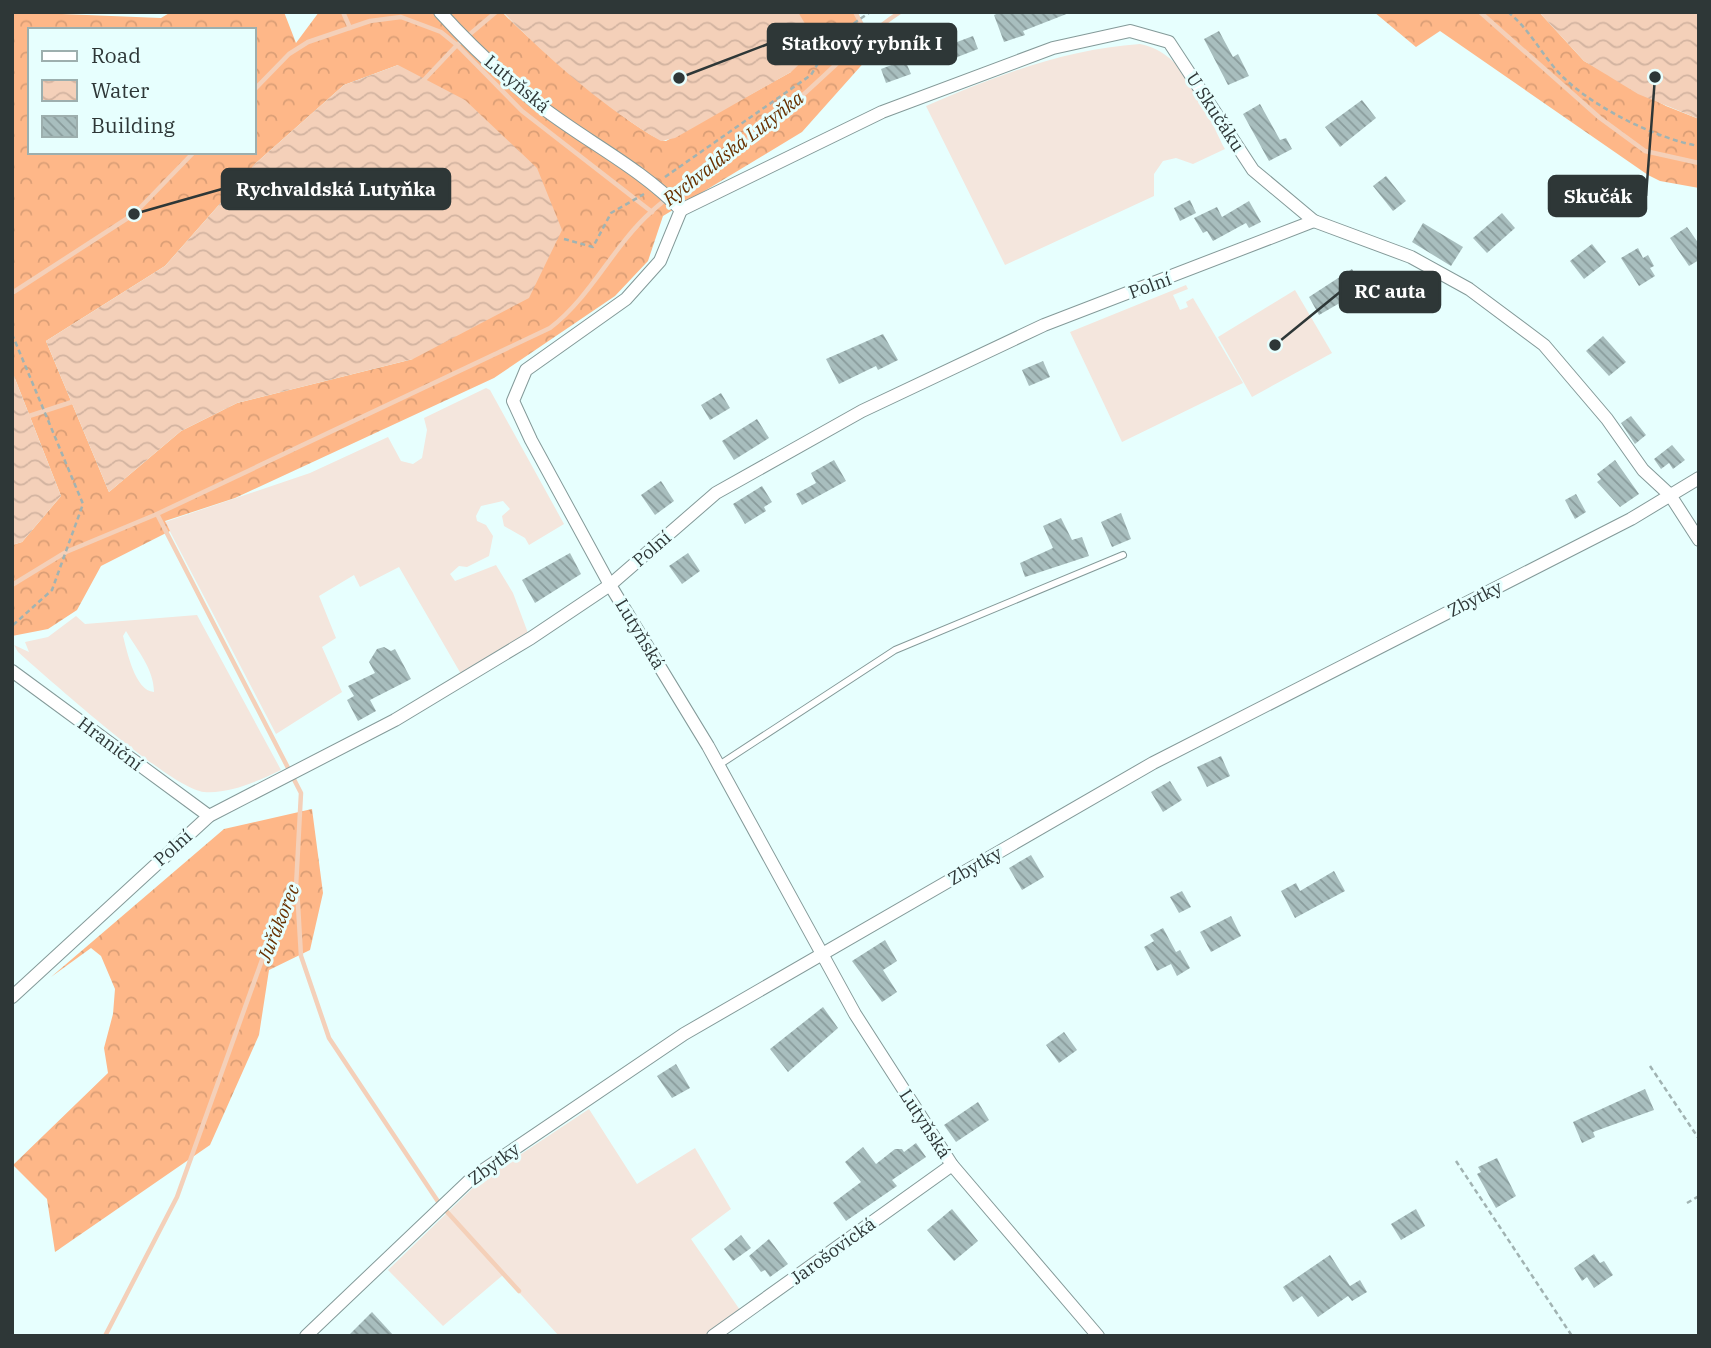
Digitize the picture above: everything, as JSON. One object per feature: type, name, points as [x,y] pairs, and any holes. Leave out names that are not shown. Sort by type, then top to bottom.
[{"type":"street","name":"Lutyňská","points":[[440,12],[464,39],[534,102],[658,186],[681,210],[660,261],[626,299],[526,370],[513,401],[531,440],[610,585],[719,765],[821,955],[952,1165],[1098,1336]]},
{"type":"street","name":"U Skučáku","points":[[681,210],[882,112],[1053,48],[1130,31],[1169,42],[1253,170],[1314,221],[1411,257],[1469,289],[1544,345],[1607,419],[1643,470],[1670,495],[1699,540]]},
{"type":"street","name":"Polní","points":[[12,997],[209,816],[395,720],[531,638],[610,585],[716,493],[862,411],[1044,324],[1314,221]]},
{"type":"street","name":"Zbytky","points":[[306,1336],[473,1177],[684,1034],[1153,763],[1631,519],[1699,478]]},
{"type":"street","name":"Hraniční","points":[[12,671],[209,816]]},
{"type":"street","name":"Jarošovická","points":[[713,1336],[952,1165]]},
{"type":"lane","points":[[719,765],[895,650],[1123,555]]},
{"type":"path","points":[[564,239],[593,247],[611,213],[658,186],[668,173],[767,108],[811,75],[833,38],[870,12]]},
{"type":"path","points":[[1508,12],[1565,80],[1632,124],[1678,143],[1699,146]]},
{"type":"path","points":[[12,334],[83,504],[52,590],[12,626]]},
{"type":"path","points":[[1650,1066],[1699,1139]]},
{"type":"path","points":[[1457,1161],[1572,1336]]},
{"type":"path","points":[[1686,1203],[1699,1196]]},
{"type":"shaded area","points":[[1140,44],[1170,59],[1182,71],[1202,101],[1225,149],[1193,164],[1176,158],[1163,161],[1154,174],[1154,196],[1005,265],[926,106],[978,84],[1058,58]]},
{"type":"shaded area","points":[[1186,285],[1188,289],[1173,295],[1180,310],[1188,307],[1186,302],[1193,298],[1243,383],[1122,442],[1070,332]]},
{"type":"shaded area","points":[[1295,290],[1332,353],[1252,397],[1218,337]]},
{"type":"shaded area","points":[[486,388],[490,390],[564,524],[529,545],[525,538],[504,526],[502,516],[510,509],[503,501],[481,506],[476,516],[477,521],[486,525],[493,536],[489,556],[467,567],[459,566],[450,574],[455,581],[496,565],[513,593],[528,633],[461,674],[399,567],[360,587],[354,575],[319,596],[336,638],[322,647],[342,692],[276,734],[165,522],[310,473],[388,437],[401,461],[413,464],[422,458],[427,430],[424,418]]},
{"type":"shaded area","points":[[197,615],[281,770],[224,791],[204,792],[188,786],[165,773],[110,731],[18,652],[14,645],[29,652],[25,642],[48,637],[76,616],[85,624]],"holes":[[[126,631],[148,668],[154,692],[147,690],[137,678],[123,636]]]},
{"type":"shaded area","points":[[589,1109],[637,1184],[695,1148],[731,1209],[691,1239],[740,1310],[705,1336],[559,1336],[503,1275],[443,1326],[388,1270],[479,1182]]},
{"type":"green space","points":[[12,12],[161,18],[171,12],[284,12],[296,43],[319,12],[502,12],[557,63],[609,105],[652,136],[666,141],[791,72],[798,12],[854,12],[876,49],[802,132],[663,216],[648,261],[615,296],[494,378],[235,498],[165,521],[170,531],[101,566],[77,610],[48,629],[12,636],[12,545],[22,542],[61,496],[12,371]],"holes":[[[398,65],[413,359],[237,403],[181,431],[109,492],[46,341],[165,266],[256,163],[344,85]]]},
{"type":"green space","points":[[1374,12],[1539,12],[1584,61],[1666,106],[1699,119],[1699,188],[1660,181],[1648,175],[1440,31],[1416,47]]},
{"type":"green space","points":[[312,809],[323,893],[310,950],[269,970],[259,1035],[210,1145],[55,1252],[47,1199],[13,1165],[108,1073],[104,1048],[113,1014],[115,989],[101,956],[91,948],[51,977],[224,829]]},
{"type":"water","points":[[503,12],[798,12],[813,37],[812,52],[791,72],[675,138],[661,141],[578,82]]},
{"type":"water","points":[[1539,12],[1699,12],[1699,119],[1638,94],[1584,61]]},
{"type":"water","points":[[398,65],[465,100],[537,168],[562,230],[529,298],[413,359],[237,403],[181,431],[109,492],[46,341],[165,266],[256,163],[344,85]]},
{"type":"water","points":[[12,371],[61,496],[22,542],[12,545]]},
{"type":"building","points":[[1001,12],[1069,13],[1023,31],[1025,35],[1004,42],[994,15]]},
{"type":"building","points":[[1219,31],[1233,57],[1238,54],[1249,76],[1228,85],[1204,39]]},
{"type":"building","points":[[946,32],[947,35],[954,32],[957,42],[973,36],[978,49],[942,63],[932,37]]},
{"type":"building","points":[[905,60],[911,74],[886,83],[881,69]]},
{"type":"building","points":[[1362,100],[1376,118],[1340,147],[1325,127]]},
{"type":"building","points":[[1260,104],[1280,140],[1286,138],[1292,149],[1269,161],[1243,114]]},
{"type":"building","points":[[1386,176],[1406,201],[1393,211],[1373,186]]},
{"type":"building","points":[[1190,200],[1196,213],[1180,221],[1174,208]]},
{"type":"building","points":[[1249,201],[1261,222],[1249,228],[1246,223],[1213,241],[1207,231],[1203,233],[1194,218],[1217,207],[1222,217]]},
{"type":"building","points":[[1502,213],[1515,228],[1487,253],[1473,238]]},
{"type":"building","points":[[1423,223],[1463,247],[1451,266],[1412,242]]},
{"type":"building","points":[[1687,227],[1699,244],[1699,260],[1689,266],[1670,238]]},
{"type":"building","points":[[1592,244],[1606,262],[1584,279],[1570,261]]},
{"type":"building","points":[[1638,248],[1643,258],[1648,255],[1654,266],[1650,268],[1655,276],[1639,286],[1621,258]]},
{"type":"building","points":[[1352,269],[1364,289],[1319,315],[1309,297]]},
{"type":"building","points":[[883,334],[898,360],[878,370],[876,366],[839,384],[826,359]]},
{"type":"building","points":[[1603,336],[1626,362],[1609,376],[1586,351]]},
{"type":"building","points":[[1043,361],[1050,377],[1029,386],[1022,370]]},
{"type":"building","points":[[721,393],[730,408],[710,420],[701,405]]},
{"type":"building","points":[[1631,416],[1646,435],[1635,444],[1621,423]]},
{"type":"building","points":[[757,419],[769,438],[734,460],[722,441]]},
{"type":"building","points":[[1672,445],[1685,460],[1673,469],[1669,463],[1661,469],[1654,459]]},
{"type":"building","points":[[834,460],[846,481],[802,505],[796,494],[816,483],[811,473]]},
{"type":"building","points":[[1615,460],[1639,494],[1620,507],[1597,482],[1601,479],[1597,474]]},
{"type":"building","points":[[661,481],[674,501],[655,515],[641,495]]},
{"type":"building","points":[[762,486],[772,502],[764,507],[766,511],[745,524],[733,504]]},
{"type":"building","points":[[1576,494],[1586,512],[1575,519],[1565,500]]},
{"type":"building","points":[[1121,513],[1131,539],[1112,547],[1101,522]]},
{"type":"building","points":[[1061,518],[1072,540],[1082,537],[1089,556],[1025,577],[1020,563],[1053,548],[1043,526]]},
{"type":"building","points":[[570,553],[581,574],[535,603],[522,580]]},
{"type":"building","points":[[688,553],[700,571],[682,584],[669,566]]},
{"type":"building","points":[[384,647],[391,651],[395,649],[411,679],[370,700],[376,711],[358,721],[347,700],[354,696],[348,686],[375,673],[369,662],[377,649]]},
{"type":"building","points":[[1221,756],[1230,776],[1207,787],[1197,767]]},
{"type":"building","points":[[1170,781],[1182,800],[1163,812],[1151,792]]},
{"type":"building","points":[[1031,855],[1044,877],[1022,890],[1009,868]]},
{"type":"building","points":[[1334,871],[1345,891],[1295,918],[1281,891],[1296,883],[1300,891]]},
{"type":"building","points":[[1182,891],[1191,907],[1179,913],[1170,897]]},
{"type":"building","points":[[1231,916],[1241,936],[1211,952],[1200,932]]},
{"type":"building","points":[[1163,928],[1176,952],[1180,950],[1190,968],[1177,976],[1171,964],[1157,971],[1144,947],[1154,941],[1150,935]]},
{"type":"building","points":[[885,940],[897,961],[883,970],[897,992],[882,1002],[852,961]]},
{"type":"building","points":[[823,1007],[838,1028],[788,1072],[770,1049]]},
{"type":"building","points":[[1064,1032],[1077,1050],[1059,1063],[1046,1045]]},
{"type":"building","points":[[676,1064],[690,1088],[672,1098],[657,1076]]},
{"type":"building","points":[[1645,1089],[1654,1110],[1593,1132],[1595,1137],[1582,1143],[1573,1122]]},
{"type":"building","points":[[978,1102],[989,1120],[956,1142],[944,1125]]},
{"type":"building","points":[[916,1143],[926,1157],[892,1180],[897,1186],[846,1221],[833,1203],[861,1182],[845,1162],[863,1147],[876,1164],[895,1149],[902,1149],[904,1152]]},
{"type":"building","points":[[1497,1158],[1516,1196],[1496,1208],[1477,1174],[1481,1172],[1478,1167]]},
{"type":"building","points":[[952,1209],[978,1241],[954,1261],[927,1230]]},
{"type":"building","points":[[1416,1209],[1425,1226],[1401,1240],[1391,1224]]},
{"type":"building","points":[[741,1235],[751,1248],[733,1261],[724,1249]]},
{"type":"building","points":[[769,1239],[788,1264],[770,1277],[765,1270],[761,1272],[749,1256]]},
{"type":"building","points":[[1594,1254],[1600,1263],[1604,1261],[1613,1275],[1594,1288],[1587,1277],[1582,1281],[1574,1268]]},
{"type":"building","points":[[1330,1255],[1350,1286],[1360,1280],[1367,1292],[1352,1301],[1348,1296],[1318,1317],[1302,1296],[1293,1302],[1283,1287]]},
{"type":"building","points":[[372,1312],[394,1336],[348,1336]]},
{"type":"waterway","points":[[343,12],[350,28]]},
{"type":"waterway","name":"Rychvaldská Lutyňka","points":[[421,83],[457,45],[496,12]]},
{"type":"waterway","points":[[855,12],[867,34]]},
{"type":"waterway","points":[[12,585],[66,552],[157,514],[550,328],[578,302],[637,225],[651,212],[771,122],[870,34],[900,12]]},
{"type":"waterway","name":"Rychvaldská Lutyňka","points":[[1480,12],[1600,118],[1645,151],[1699,163]]},
{"type":"waterway","name":"Rychvaldská Lutyňka","points":[[256,88],[289,54],[308,42],[370,21],[401,17],[441,32],[522,111],[652,212]]},
{"type":"waterway","name":"Rychvaldská Lutyňka","points":[[12,293],[134,214],[192,154]]},
{"type":"waterway","points":[[26,417],[75,401]]},
{"type":"waterway","name":"Juřákorec","points":[[105,1336],[177,1197],[262,960],[296,887],[301,793],[157,514]]},
{"type":"waterway","points":[[297,888],[301,956],[329,1038],[439,1203],[519,1291]]},
{"type":"place","name":"Skučák","points":[[1655,77]]},
{"type":"place","name":"Statkový rybník I","points":[[679,78]]},
{"type":"place","name":"Rychvaldská Lutyňka","points":[[134,214]]},
{"type":"place","name":"RC auta","points":[[1275,345]]}]
